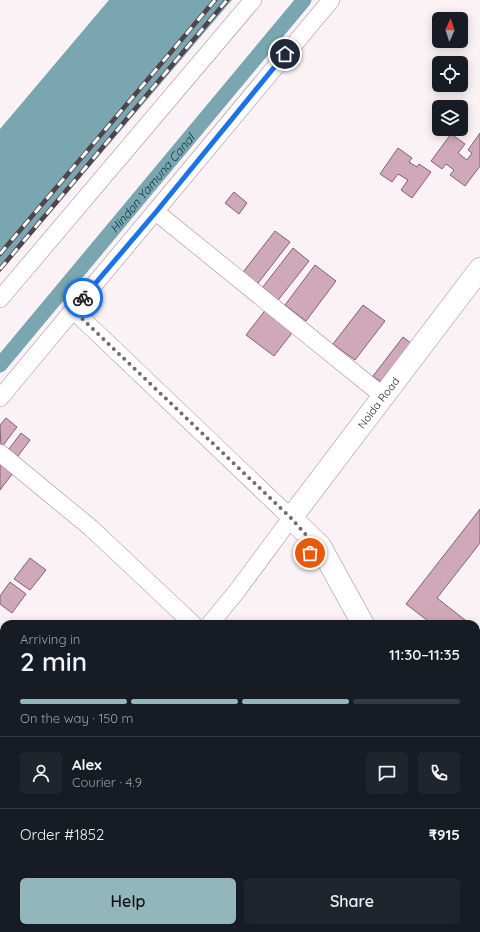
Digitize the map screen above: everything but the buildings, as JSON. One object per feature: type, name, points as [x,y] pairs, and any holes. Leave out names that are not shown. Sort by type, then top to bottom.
[{"type":"main road","name":"Noida Road","points":[[291,518],[480,269]]},
{"type":"main road","points":[[291,518],[307,536],[320,546],[361,620]]},
{"type":"main road","points":[[307,536],[310,553],[348,620]]},
{"type":"street","points":[[0,300],[252,0]]},
{"type":"street","points":[[0,398],[331,0]]},
{"type":"street","points":[[156,212],[383,396]]},
{"type":"street","points":[[73,310],[291,518],[237,592],[213,620]]},
{"type":"street","points":[[0,452],[91,528],[189,620]]},
{"type":"water","points":[[109,0],[232,0],[0,272],[0,129]]},
{"type":"waterway","name":"Hindon Yamuna Canal","points":[[0,365],[304,0]]},
{"type":"railway","points":[[0,254],[215,0]]},
{"type":"railway","points":[[0,269],[227,0]]},
{"type":"way so far","points":[[83,298],[73,310],[144,377],[269,500],[291,518],[307,536],[310,553]]},
{"type":"route","points":[[83,298],[156,212],[285,54]]}]
